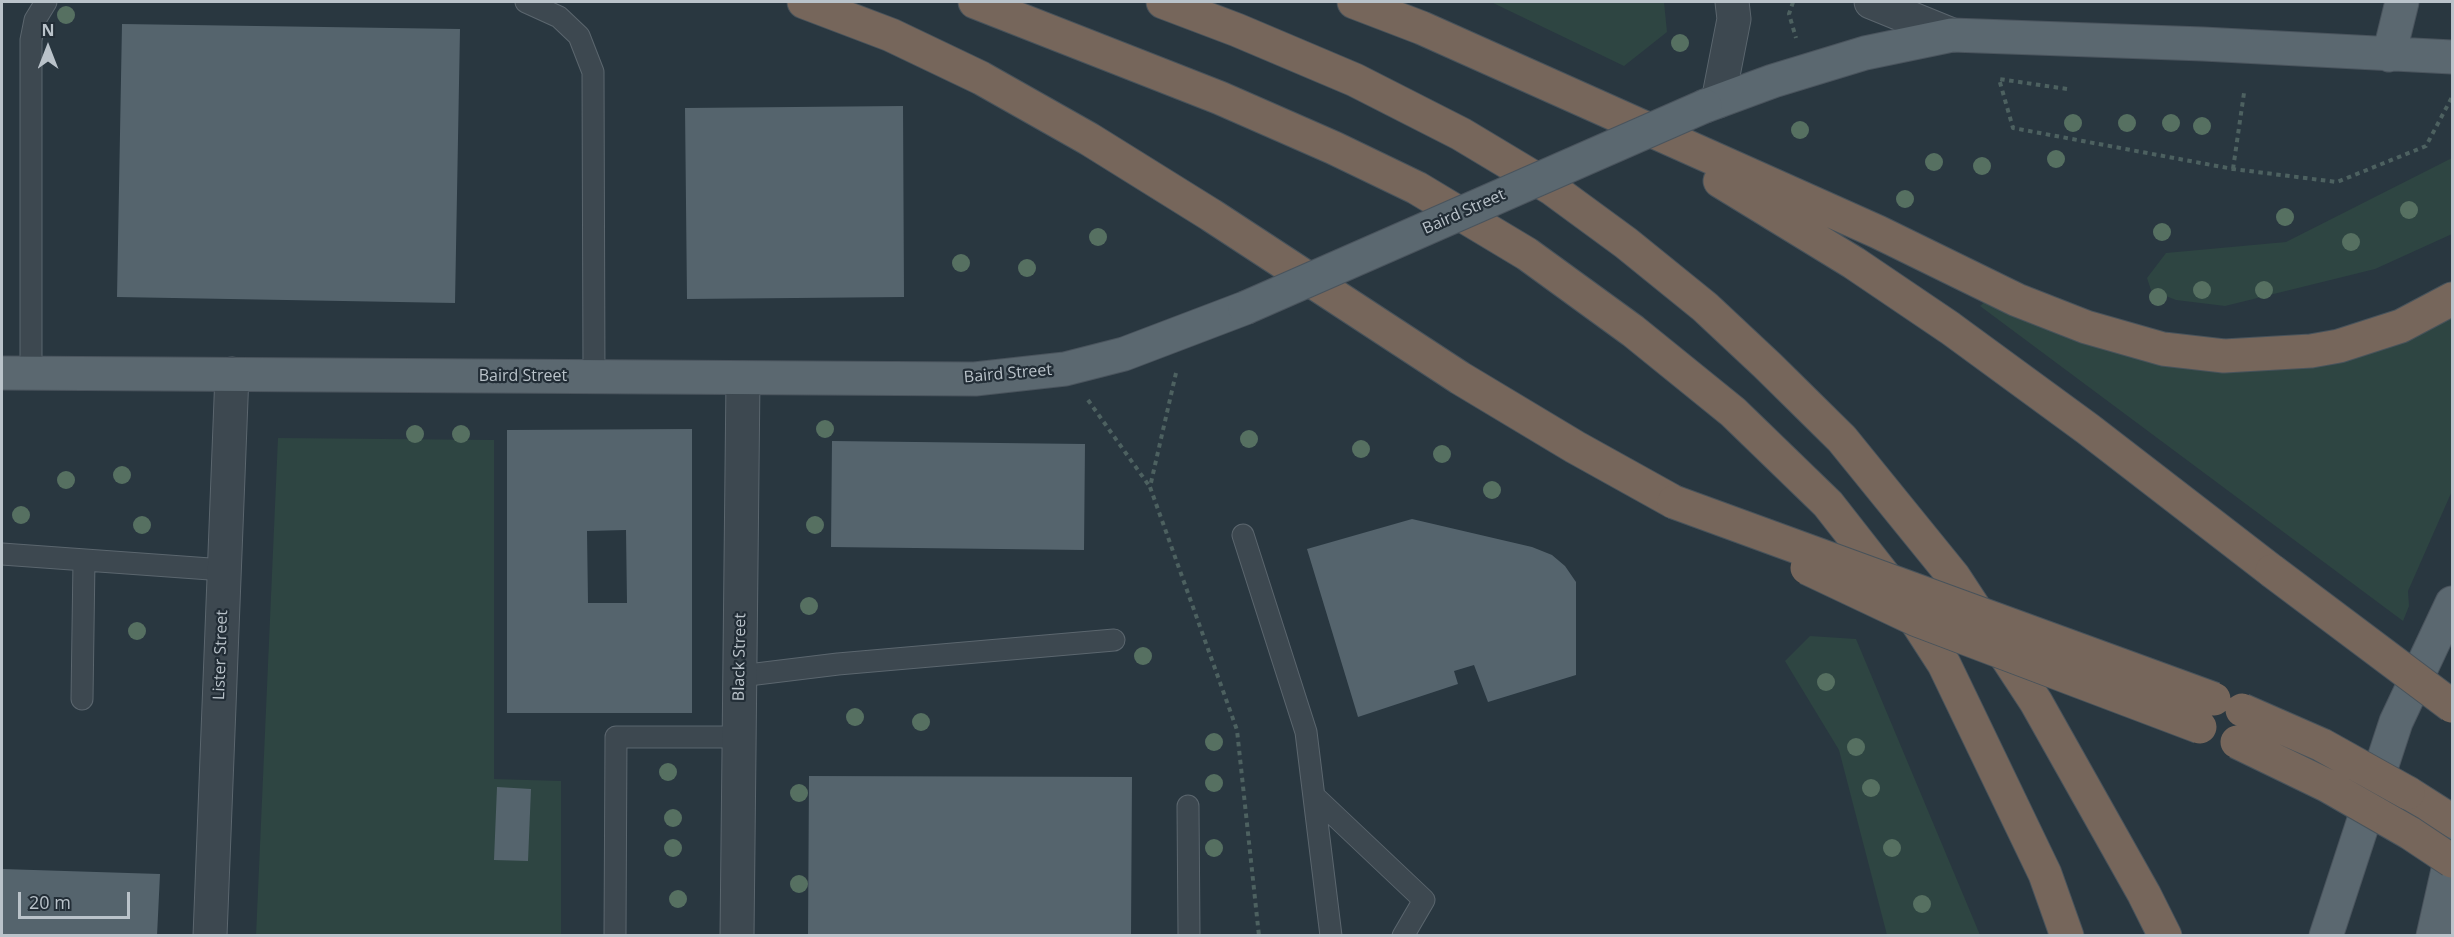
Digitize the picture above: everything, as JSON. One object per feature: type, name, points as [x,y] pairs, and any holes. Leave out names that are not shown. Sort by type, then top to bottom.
[{"type":"highway","points":[[804,2],[891,35],[981,78],[1089,139],[1211,215],[1460,378],[1575,447],[1674,502],[1826,578],[1917,620],[2236,742],[2328,786],[2410,833],[2452,861]]},
{"type":"highway","points":[[975,2],[1220,98],[1334,148],[1417,188],[1527,254],[1633,331],[1733,412],[1828,504],[1900,596],[1944,664],[2045,874],[2067,936]]},
{"type":"highway","points":[[1163,2],[1237,30],[1355,80],[1461,134],[1551,188],[1626,243],[1705,307],[1842,439],[1954,577],[2036,702],[2139,884],[2165,936]]},
{"type":"highway","points":[[1354,2],[1532,77],[1878,232],[2017,300],[2086,327],[2163,350],[2224,356],[2311,351],[2372,336],[2441,306]]},
{"type":"highway","points":[[1532,77],[1706,173],[1854,263],[1950,328],[2078,422],[2452,706]]},
{"type":"highway","points":[[1674,502],[2228,704],[2322,745],[2408,793],[2452,821]]},
{"type":"main road","points":[[2389,55],[2402,2]]},
{"type":"main road","name":"Baird Street","points":[[16,373],[975,379],[1065,369],[1124,354],[1186,333],[1711,104],[1773,81],[1865,53],[1952,35],[2203,44],[2452,57]]},
{"type":"main road","points":[[2326,936],[2396,722],[2452,603]]},
{"type":"main road","points":[[2433,936],[2452,852]]},
{"type":"street","points":[[1711,104],[1734,18],[1732,2]]},
{"type":"street","points":[[1871,2],[1952,35]]},
{"type":"street","name":"Lister Street","points":[[210,936],[232,374]]},
{"type":"street","name":"Black Street","points":[[737,936],[743,378]]},
{"type":"lane","points":[[16,373],[31,40],[35,20],[46,2]]},
{"type":"lane","points":[[526,2],[559,17],[579,36],[593,72],[594,377]]},
{"type":"lane","points":[[1243,535],[1306,732],[1331,936]]},
{"type":"lane","points":[[2,554],[224,570]]},
{"type":"lane","points":[[82,699],[84,560]]},
{"type":"lane","points":[[740,676],[838,664],[1114,640]]},
{"type":"lane","points":[[615,935],[616,736],[739,737]]},
{"type":"lane","points":[[1314,796],[1424,900],[1403,936]]},
{"type":"lane","points":[[1188,806],[1189,936]]},
{"type":"path","points":[[2067,89],[1999,79],[2013,128],[2233,169],[2337,182],[2426,146],[2452,97]]},
{"type":"path","points":[[2233,169],[2244,93]]},
{"type":"path","points":[[1150,487],[1186,333]]},
{"type":"path","points":[[1065,369],[1150,487],[1237,730],[1259,936]]},
{"type":"green space","points":[[1491,2],[1664,2],[1667,32],[1624,66]]},
{"type":"green space","points":[[2452,158],[2452,234],[2375,269],[2225,306],[2176,300],[2151,290],[2147,278],[2166,253],[2286,242]]},
{"type":"green space","points":[[1987,300],[2245,370],[2285,369],[2321,364],[2452,313],[2452,491],[2408,591],[2409,606],[2403,621],[1980,306]]},
{"type":"green space","points":[[278,438],[494,440],[494,779],[561,781],[561,935],[256,936]]},
{"type":"green space","points":[[1810,636],[1856,639],[1980,935],[1887,935],[1839,750],[1785,661]]},
{"type":"building","points":[[122,24],[460,29],[455,303],[117,297]]},
{"type":"building","points":[[903,106],[904,297],[687,299],[685,108]]},
{"type":"building","points":[[692,429],[692,713],[507,713],[507,430]],"holes":[[[626,530],[627,603],[588,603],[587,531]]]},
{"type":"building","points":[[832,441],[1085,444],[1084,550],[831,547]]},
{"type":"building","points":[[1412,519],[1532,547],[1552,555],[1565,566],[1576,582],[1576,675],[1488,702],[1474,665],[1454,671],[1458,684],[1358,717],[1307,549]]},
{"type":"building","points":[[809,776],[1132,777],[1131,936],[808,936]]},
{"type":"building","points":[[497,787],[531,789],[528,861],[494,860]]},
{"type":"building","points":[[2,869],[160,874],[157,936],[2,936]]}]
